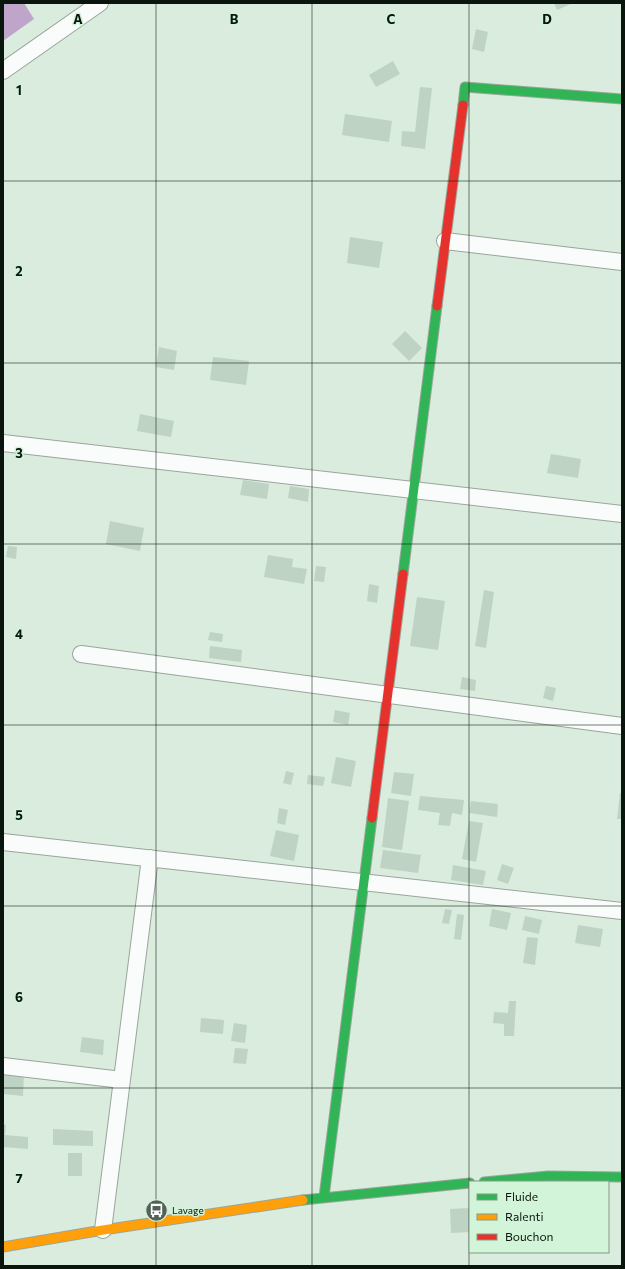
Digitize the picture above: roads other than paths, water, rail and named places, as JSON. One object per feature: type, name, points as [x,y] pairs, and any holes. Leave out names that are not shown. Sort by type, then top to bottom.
[{"type":"street","points":[[3,71],[100,3]]},
{"type":"street","points":[[324,1197],[464,87],[622,99]]},
{"type":"street","points":[[445,241],[622,262]]},
{"type":"street","points":[[3,443],[622,514]]},
{"type":"street","points":[[81,654],[622,726]]},
{"type":"street","points":[[3,842],[622,911]]},
{"type":"street","points":[[103,1230],[150,858]]},
{"type":"street","points":[[3,1066],[122,1080]]},
{"type":"street","points":[[495,1181],[548,1176],[622,1177]]},
{"type":"street","points":[[3,1247],[103,1230],[324,1197],[469,1183]]},
{"type":"place","name":"Lavage","points":[[156,1210]]}]
